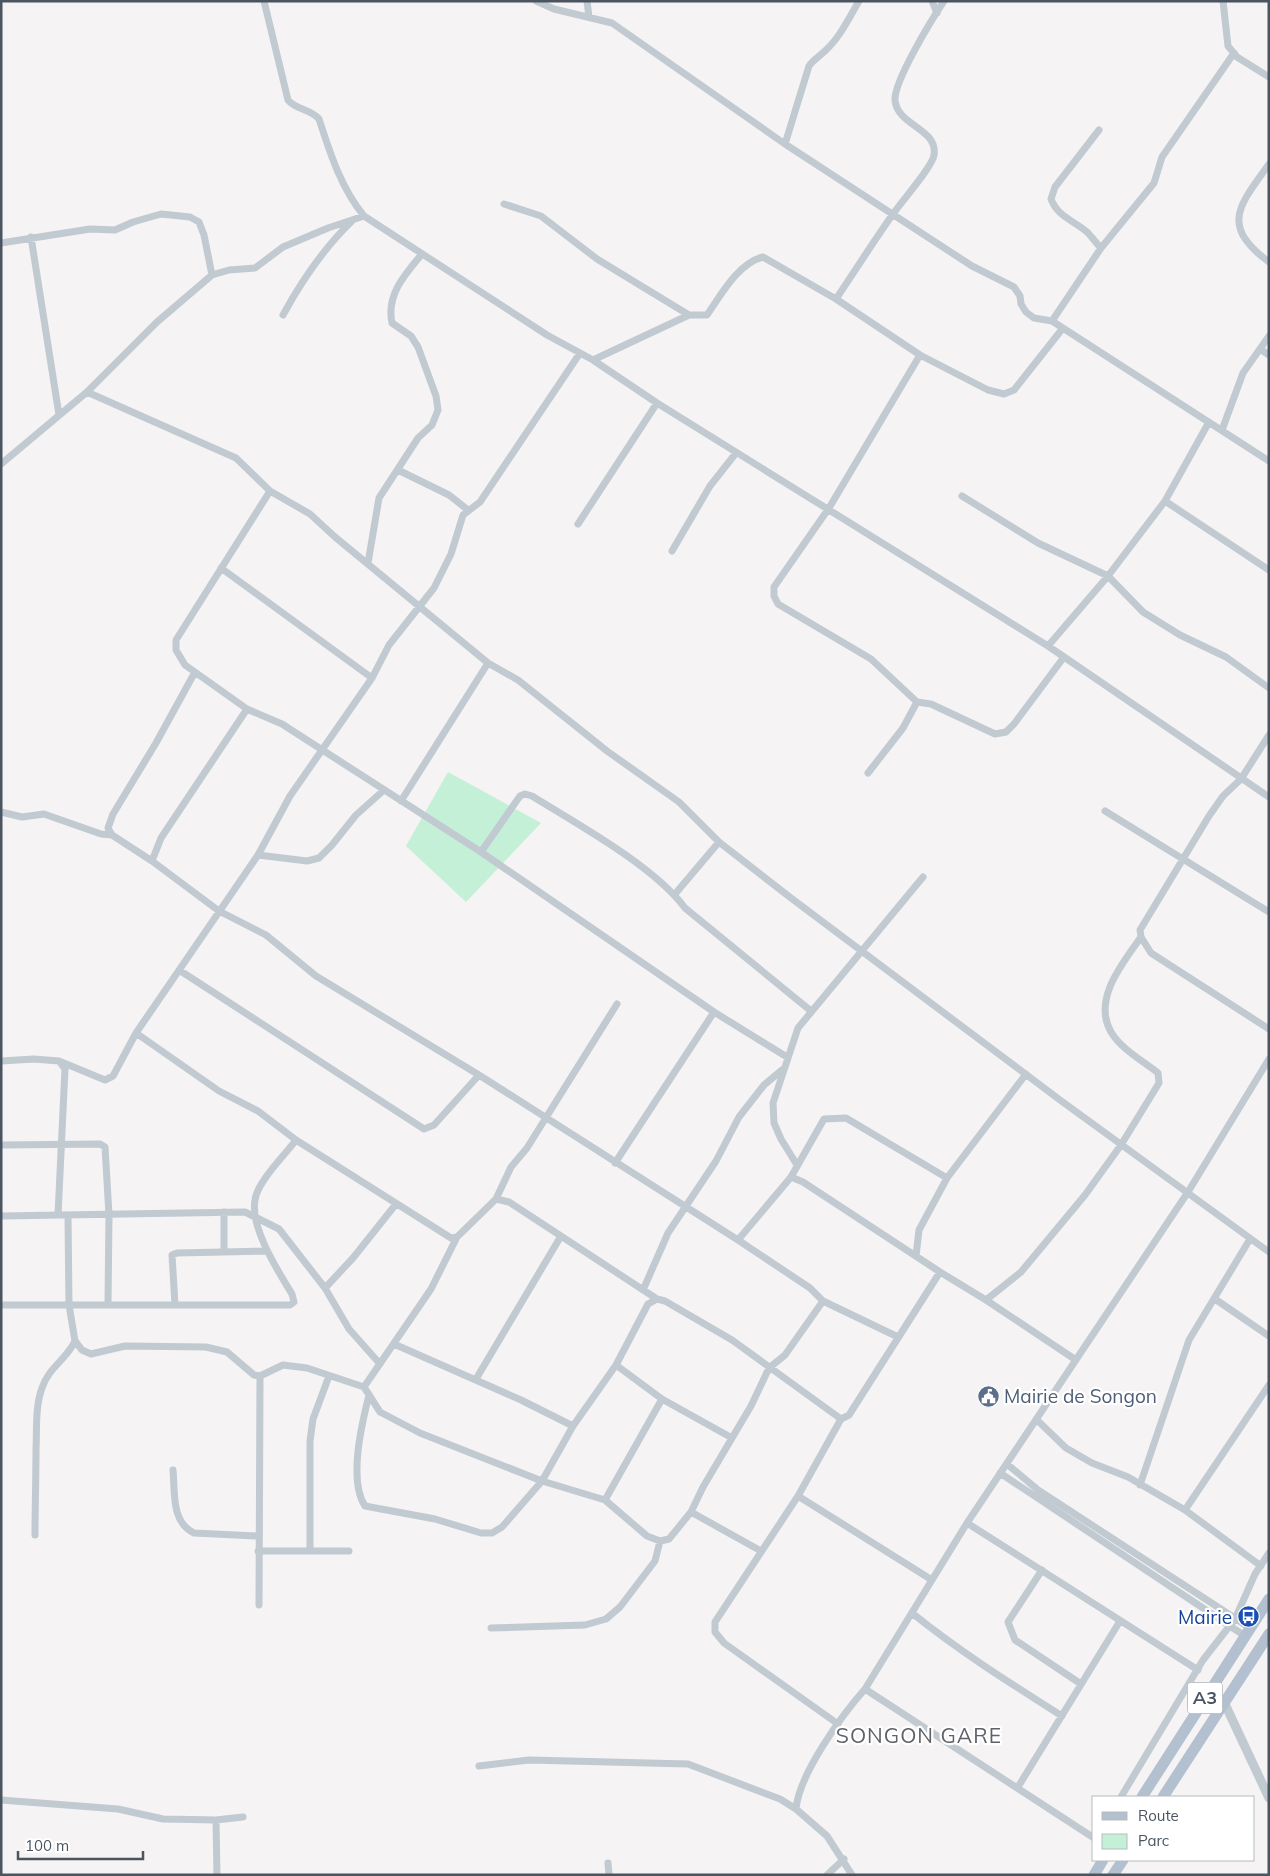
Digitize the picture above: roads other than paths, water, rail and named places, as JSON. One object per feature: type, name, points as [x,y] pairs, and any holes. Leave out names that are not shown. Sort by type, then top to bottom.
[{"type":"main road","name":"A3","points":[[1143,1796],[1269,1599]]},
{"type":"main road","name":"A3","points":[[1164,1796],[1269,1634]]},
{"type":"main road","points":[[1094,1875],[1102,1861]]},
{"type":"main road","points":[[1113,1875],[1122,1861]]},
{"type":"street","points":[[264,1],[288,100],[294,107],[315,114],[319,118],[329,152],[350,197],[364,216],[547,335],[593,360],[736,453],[829,508],[1048,646],[1269,797]]},
{"type":"street","points":[[536,1],[554,9],[612,23],[785,144],[972,266],[1014,287],[1020,296],[1021,304],[1026,312],[1034,318],[1052,321],[1269,460]]},
{"type":"street","points":[[587,1],[589,17]]},
{"type":"street","points":[[785,144],[809,66],[838,35],[859,1]]},
{"type":"street","points":[[932,1],[937,13]]},
{"type":"street","points":[[836,300],[893,213],[934,158],[935,145],[932,139],[910,123],[897,109],[895,99],[900,79],[944,1]]},
{"type":"street","points":[[1223,1],[1228,46],[1234,53],[1269,77]]},
{"type":"street","points":[[1052,321],[1101,248],[1154,183],[1162,157],[1234,53]]},
{"type":"street","points":[[1099,130],[1055,187],[1050,199],[1055,209],[1067,220],[1086,231],[1101,248]]},
{"type":"street","points":[[1269,164],[1240,205],[1238,223],[1244,237],[1269,262]]},
{"type":"street","points":[[504,204],[541,216],[597,259],[689,315]]},
{"type":"street","points":[[1,243],[90,229],[115,230],[133,222],[161,214],[190,217],[199,222],[204,235],[212,275]]},
{"type":"street","points":[[1,464],[86,392],[157,322],[212,275],[255,268],[283,248],[328,228],[364,216]]},
{"type":"street","points":[[283,314],[307,274],[332,241],[352,221]]},
{"type":"street","points":[[30,237],[59,415]]},
{"type":"street","points":[[368,563],[379,498],[418,438],[432,425],[438,410],[436,396],[418,347],[411,336],[392,323],[389,311],[392,298],[404,276],[422,254]]},
{"type":"street","points":[[593,360],[689,315],[707,315],[738,274],[752,259],[763,257],[836,300],[920,355],[988,390],[1004,394],[1014,390],[1062,328]]},
{"type":"street","points":[[1222,430],[1243,373],[1269,336]]},
{"type":"street","points":[[1260,349],[1269,355]]},
{"type":"street","points":[[1,1061],[34,1059],[59,1061],[105,1080],[112,1076],[136,1033],[258,855],[290,796],[372,678],[389,644],[434,588],[451,554],[462,515],[480,502],[580,353]]},
{"type":"street","points":[[920,355],[829,508],[774,587],[774,596],[778,604],[871,659],[917,702],[931,704],[995,734],[1006,732],[1064,657]]},
{"type":"street","points":[[86,392],[236,458],[270,491],[310,514],[334,537],[488,663],[518,680],[607,751],[679,802],[719,842],[1026,1074],[1269,1252]]},
{"type":"street","points":[[578,524],[657,403]]},
{"type":"street","points":[[1048,646],[1108,576],[1165,501],[1209,422]]},
{"type":"street","points":[[672,551],[710,486],[736,453]]},
{"type":"street","points":[[398,470],[449,496],[468,510]]},
{"type":"street","points":[[270,491],[176,640],[176,650],[186,665],[247,709],[282,724],[481,852],[714,1012],[787,1057]]},
{"type":"street","points":[[962,496],[1038,543],[1108,576],[1143,612],[1180,635],[1226,657],[1269,688]]},
{"type":"street","points":[[1165,501],[1269,570]]},
{"type":"street","points":[[221,568],[372,678]]},
{"type":"street","points":[[401,801],[488,663]]},
{"type":"street","points":[[195,672],[156,743],[113,814],[108,828],[112,835],[152,861],[219,911],[266,935],[316,976],[479,1075],[738,1240],[810,1288],[823,1300],[898,1337]]},
{"type":"street","points":[[868,773],[903,728],[917,702]]},
{"type":"street","points":[[152,861],[161,838],[247,709]]},
{"type":"street","points":[[986,1300],[1029,1262],[1085,1196],[1122,1145],[1159,1082],[1158,1073],[1121,1044],[1110,1031],[1105,1005],[1112,979],[1141,937],[1142,924],[1183,861],[1195,838],[1219,802],[1241,779],[1269,735]]},
{"type":"street","points":[[258,855],[307,862],[319,858],[356,815],[384,790]]},
{"type":"street","points":[[481,852],[520,796],[525,794],[532,796],[629,858],[675,894],[685,908],[811,1011]]},
{"type":"street","points":[[1105,811],[1183,861],[1269,912]]},
{"type":"street","points":[[1,812],[22,817],[44,814],[101,834],[112,835]]},
{"type":"street","points":[[675,894],[719,842]]},
{"type":"street","points":[[797,1165],[781,1140],[774,1123],[773,1103],[783,1068],[798,1028],[923,877]]},
{"type":"street","points":[[1141,937],[1151,953],[1269,1029]]},
{"type":"street","points":[[179,970],[424,1129],[434,1125],[479,1075]]},
{"type":"street","points":[[364,1387],[431,1289],[457,1237],[496,1198],[511,1167],[527,1148],[546,1119],[617,1004]]},
{"type":"street","points":[[615,1163],[714,1012]]},
{"type":"street","points":[[136,1033],[219,1091],[258,1111],[296,1140],[396,1204],[451,1238],[457,1237]]},
{"type":"street","points":[[796,1809],[796,1800],[809,1771],[838,1724],[865,1689],[967,1523],[1188,1192],[1269,1059]]},
{"type":"street","points":[[58,1215],[65,1069],[59,1061]]},
{"type":"street","points":[[643,1290],[668,1233],[716,1161],[739,1117],[764,1085],[783,1068]]},
{"type":"street","points":[[916,1256],[919,1230],[947,1178],[1026,1074]]},
{"type":"street","points":[[738,1240],[791,1177],[824,1119],[846,1118],[947,1178]]},
{"type":"street","points":[[1,1306],[290,1304],[294,1302],[292,1294],[266,1251],[255,1216],[254,1199],[262,1184],[296,1140]]},
{"type":"street","points":[[1,1145],[100,1144],[105,1146],[109,1215],[108,1304]]},
{"type":"street","points":[[791,1177],[803,1182],[1076,1360]]},
{"type":"street","points":[[496,1198],[509,1202],[657,1300],[665,1301],[732,1340],[841,1419]]},
{"type":"street","points":[[325,1288],[353,1258],[396,1204]]},
{"type":"street","points":[[224,1212],[224,1252]]},
{"type":"street","points":[[1,1216],[245,1212],[279,1229],[325,1288],[349,1329],[380,1364]]},
{"type":"street","points":[[68,1216],[69,1305],[75,1341],[82,1350],[91,1354],[125,1346],[206,1347],[227,1352],[254,1375],[260,1376],[283,1364],[307,1368],[364,1387],[380,1412],[420,1433],[542,1481],[605,1500],[648,1536],[660,1541],[669,1539],[691,1512],[703,1487],[751,1406],[769,1368],[785,1355],[823,1300]]},
{"type":"street","points":[[476,1379],[561,1236]]},
{"type":"street","points":[[1140,1485],[1189,1340],[1250,1239]]},
{"type":"street","points":[[175,1305],[172,1255],[177,1253],[266,1251]]},
{"type":"street","points":[[838,1724],[724,1643],[715,1632],[715,1622],[798,1496],[841,1419],[849,1415],[940,1272]]},
{"type":"street","points":[[1215,1299],[1269,1336]]},
{"type":"street","points":[[369,1395],[361,1428],[358,1474],[360,1499],[365,1506],[435,1519],[481,1533],[492,1532],[502,1527],[542,1481],[573,1426],[616,1364],[648,1304],[657,1300]]},
{"type":"street","points":[[34,1535],[37,1416],[41,1388],[47,1375],[70,1352],[75,1341]]},
{"type":"street","points":[[394,1344],[476,1379],[573,1426]]},
{"type":"street","points":[[616,1364],[662,1399],[732,1438]]},
{"type":"street","points":[[259,1605],[260,1376]]},
{"type":"street","points":[[310,1551],[310,1441],[314,1419],[329,1376]]},
{"type":"street","points":[[1185,1510],[1269,1384]]},
{"type":"street","points":[[605,1500],[662,1399]]},
{"type":"street","points":[[1037,1420],[1066,1448],[1092,1463],[1128,1476],[1140,1485],[1185,1510],[1261,1566]]},
{"type":"street","points":[[1007,1464],[1038,1490],[1235,1619],[1248,1632]]},
{"type":"street","points":[[174,1470],[176,1505],[180,1522],[186,1529],[194,1532],[258,1536]]},
{"type":"street","points":[[1000,1473],[1230,1626],[1248,1632]]},
{"type":"street","points":[[798,1496],[932,1580]]},
{"type":"street","points":[[691,1512],[761,1551]]},
{"type":"street","points":[[967,1523],[1198,1670]]},
{"type":"street","points":[[491,1628],[585,1625],[606,1619],[620,1607],[655,1561],[660,1541]]},
{"type":"street","points":[[258,1551],[349,1551]]},
{"type":"street","points":[[1122,1796],[1203,1660],[1235,1619],[1255,1574],[1269,1553]]},
{"type":"street","points":[[1042,1570],[1008,1622],[1009,1629],[1015,1640],[1081,1684]]},
{"type":"street","points":[[912,1613],[943,1638],[998,1676],[1062,1716]]},
{"type":"street","points":[[1018,1787],[1120,1620]]},
{"type":"street","points":[[865,1689],[1092,1837]]},
{"type":"street","points":[[1224,1702],[1269,1798]]},
{"type":"street","points":[[478,1766],[529,1760],[688,1764],[780,1799],[796,1809],[827,1836],[844,1859],[852,1875]]},
{"type":"street","points":[[1,1800],[118,1809],[162,1819],[216,1820],[243,1817]]},
{"type":"street","points":[[216,1820],[217,1875]]},
{"type":"street","points":[[827,1875],[844,1859]]},
{"type":"street","points":[[608,1862],[609,1875]]},
{"type":"place","name":"Mairie de Songon","points":[[988,1396]]},
{"type":"place","name":"Mairie","points":[[1248,1617]]},
{"type":"district","name":"SONGON GARE","points":[[919,1736]]}]
